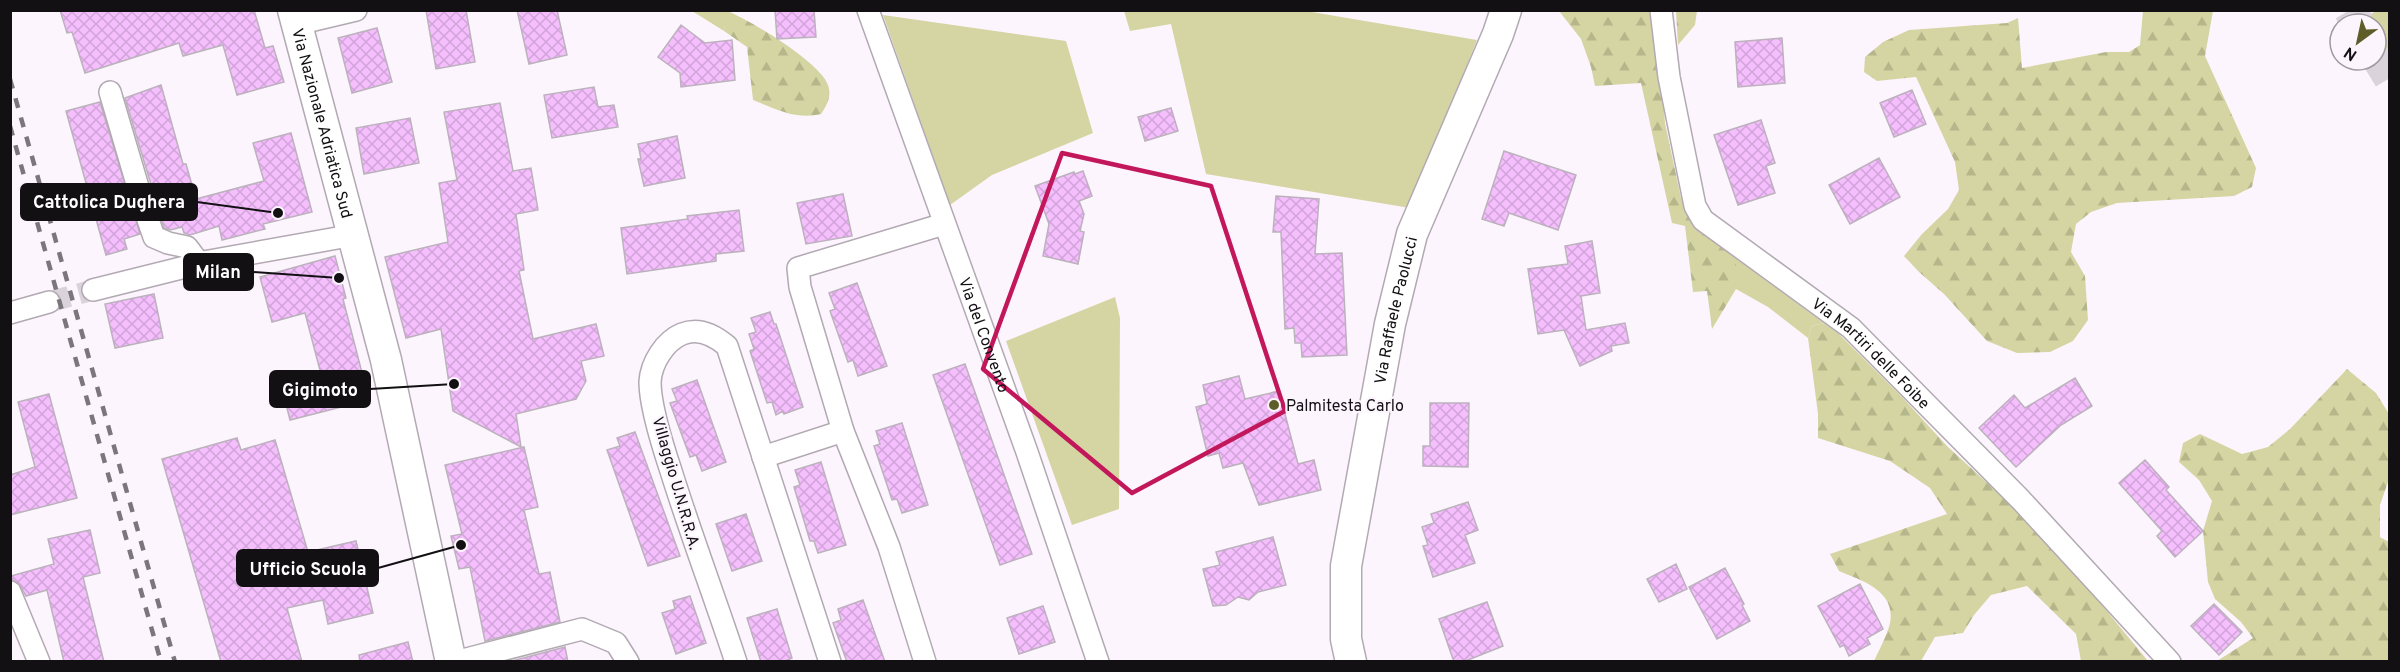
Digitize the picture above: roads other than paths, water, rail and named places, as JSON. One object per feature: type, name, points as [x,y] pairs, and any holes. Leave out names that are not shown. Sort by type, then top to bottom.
[{"type":"main road","name":"Via Raffaele Paolucci","points":[[1351,662],[1346,639],[1346,566],[1390,324],[1412,234],[1498,34],[1506,10]]},
{"type":"main road","name":"Via Nazionale Adriatica Sud","points":[[295,17],[354,234],[406,443],[453,662]]},
{"type":"street","points":[[295,17],[356,10]]},
{"type":"street","name":"Via del Convento","points":[[868,10],[1027,452],[1098,662]]},
{"type":"street","name":"Via Martiri delle Foibe","points":[[1661,10],[1669,77],[1695,206],[1704,220],[1851,328],[2021,500],[2170,662]]},
{"type":"street","points":[[110,92],[154,237],[187,247],[199,263]]},
{"type":"street","points":[[925,662],[889,547],[843,431],[800,287],[798,268],[944,224]]},
{"type":"street","points":[[93,290],[199,263],[354,234]]},
{"type":"street","points":[[10,314],[49,302]]},
{"type":"street","name":"Villaggio U.N.R.R.A.","points":[[736,662],[689,531],[660,435],[650,381],[654,366],[669,341],[690,331],[703,332],[716,337],[727,346],[830,662]]},
{"type":"street","points":[[763,457],[843,431]]},
{"type":"street","points":[[10,592],[16,624],[39,662]]},
{"type":"street","points":[[453,662],[582,629],[616,644],[628,662]]},
{"type":"tunnel","points":[[2386,72],[2390,78]]},
{"type":"tunnel","points":[[49,302],[93,290]]},
{"type":"railway","points":[[10,79],[175,662]]},
{"type":"railway","points":[[10,126],[161,662]]},
{"type":"place","name":"Cattolica Dughera","points":[[278,213]]},
{"type":"place","name":"Milan","points":[[339,278]]},
{"type":"place","name":"Gigimoto","points":[[454,384]]},
{"type":"place","name":"Palmitesta Carlo","points":[[1274,405]]},
{"type":"place","name":"Ufficio Scuola","points":[[461,545]]}]
